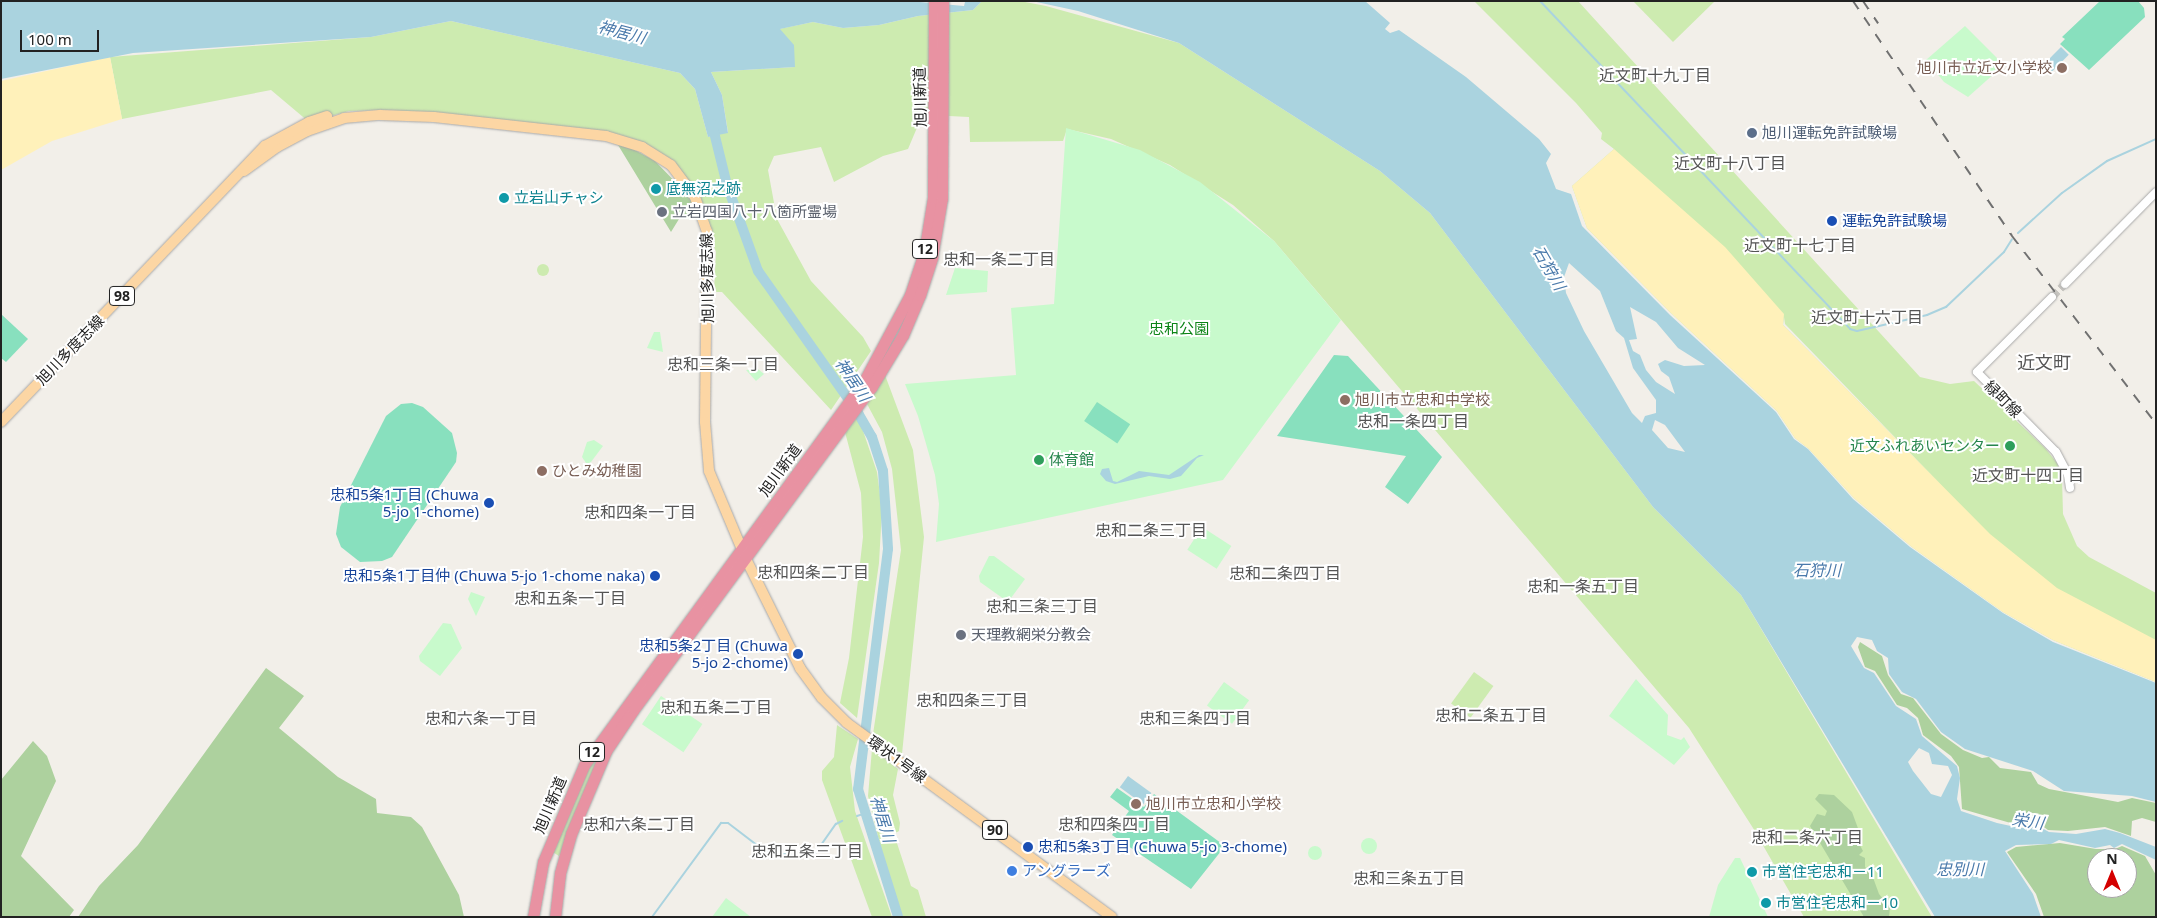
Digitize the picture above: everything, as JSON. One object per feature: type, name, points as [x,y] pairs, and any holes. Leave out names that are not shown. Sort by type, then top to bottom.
[{"type":"highway","name":"旭川新道","points":[[555,917],[560,873],[571,834],[606,751],[634,708],[902,335],[920,295],[932,257],[942,198],[934,1]]},
{"type":"highway","name":"旭川新道","points":[[939,101],[942,1]]},
{"type":"highway","name":"旭川新道","points":[[533,917],[544,858],[584,766],[744,554]]},
{"type":"main road","name":"旭川多度志線","points":[[1,422],[276,138],[332,114],[369,109],[624,140],[658,156],[684,180],[703,215],[709,251],[706,430],[709,471],[744,554]]},
{"type":"main road","name":"環状1号線","points":[[744,554],[800,668],[822,698],[847,723],[1112,917]]},
{"type":"street","points":[[2066,284],[2156,192]]},
{"type":"street","name":"緑町線","points":[[2052,297],[1977,372],[2056,452],[2068,475],[2070,488]]},
{"type":"green space","points":[[982,1],[1020,1],[1046,6],[1179,43],[1380,171],[1430,213],[1653,507],[1741,595],[1932,917],[1804,917],[1753,828],[1689,728],[1274,241],[1233,205],[1170,165],[1111,139],[1067,129],[1063,141],[970,142],[969,117],[949,116],[919,123],[908,149],[883,156],[834,182],[821,147],[774,156],[768,170],[777,219],[811,281],[863,337],[871,351],[831,410],[722,292],[714,292],[716,252],[703,215],[671,165],[623,140],[389,110],[349,111],[309,122],[271,90],[122,119],[110,57],[371,37],[451,21],[680,73],[695,89],[708,137],[728,132],[722,95],[711,72],[795,67],[779,29],[813,22],[843,28],[879,25],[918,16],[973,10]]},
{"type":"green space","points":[[1474,1],[1578,1],[1920,377],[1950,384],[1974,381],[2045,448],[2057,463],[2062,477],[2063,514],[2077,546],[2089,557],[2156,593],[2156,682],[2053,640],[2003,612],[1912,547],[1854,498],[1809,449],[1795,438],[1777,411],[1671,313],[1587,228],[1572,186],[1614,149],[1601,139],[1602,133],[1576,103]],"holes":[[[1784,317],[1785,324],[1948,492],[1783,325]]]},
{"type":"green space","points":[[1633,1],[1715,1],[1673,42]]},
{"type":"green space","points":[[2100,1],[2138,1],[2144,8],[2145,17],[2089,70],[2060,44],[2065,39],[2062,37]]},
{"type":"green space","points":[[1965,26],[2004,65],[1968,97],[1944,82],[1926,60]]},
{"type":"green space","name":"忠和公園","points":[[1066,128],[1140,150],[1200,182],[1274,241],[1341,320],[1223,480],[936,542],[939,504],[935,475],[918,416],[905,384],[1016,375],[1011,308],[1054,304]]},
{"type":"green space","points":[[618,145],[633,149],[655,161],[688,195],[697,212],[679,219],[671,232]]},
{"type":"green space","points":[[541,264],[545,264],[549,270],[545,276],[541,276],[537,272],[537,268]]},
{"type":"green space","points":[[955,268],[988,271],[987,292],[946,295]]},
{"type":"green space","points":[[1,314],[28,339],[6,362],[1,358]]},
{"type":"green space","points":[[654,332],[660,332],[663,352],[647,348]]},
{"type":"green space","points":[[1334,355],[1348,356],[1442,457],[1408,504],[1385,487],[1406,456],[1277,436]]},
{"type":"green space","points":[[758,369],[764,374],[756,381],[746,370]]},
{"type":"green space","points":[[885,375],[913,450],[924,537],[902,754],[873,734],[901,550],[892,469],[882,432],[867,404]]},
{"type":"green space","points":[[1097,402],[1130,424],[1117,443],[1084,421]]},
{"type":"green space","points":[[412,403],[423,407],[452,433],[457,453],[456,462],[392,557],[382,561],[360,562],[341,547],[336,534],[340,507],[386,416],[401,404]]},
{"type":"green space","points":[[858,416],[877,472],[882,510],[879,563],[857,718],[840,703],[849,658],[863,537],[861,493],[845,432]]},
{"type":"green space","points":[[594,440],[603,446],[588,466],[582,457],[587,442]]},
{"type":"green space","points":[[1202,527],[1231,546],[1217,569],[1187,550]]},
{"type":"green space","points":[[989,556],[994,556],[1025,579],[1008,602],[980,582],[979,576]]},
{"type":"green space","points":[[471,592],[485,597],[476,616],[468,599]]},
{"type":"green space","points":[[443,623],[451,624],[462,648],[440,676],[420,661],[419,656]]},
{"type":"green space","points":[[1860,642],[1882,656],[1888,675],[1901,694],[1913,698],[1941,734],[1963,750],[1982,758],[1989,757],[2000,768],[2031,772],[2038,784],[2049,789],[2118,802],[2132,798],[2156,803],[2156,822],[2142,818],[2132,821],[2131,836],[2105,827],[2068,831],[2048,830],[2041,825],[2021,826],[1962,809],[1959,767],[1951,756],[1923,735],[1918,718],[1907,708],[1897,705],[1875,671],[1865,667],[1858,647]]},
{"type":"green space","points":[[266,668],[304,696],[279,728],[338,777],[376,799],[377,813],[411,817],[422,827],[459,895],[464,917],[78,917],[99,886],[138,845]]},
{"type":"green space","points":[[1474,672],[1493,686],[1470,718],[1451,704]]},
{"type":"green space","points":[[1636,679],[1668,715],[1667,735],[1681,740],[1684,737],[1690,747],[1674,765],[1609,716]]},
{"type":"green space","points":[[1224,682],[1249,700],[1232,724],[1207,705]]},
{"type":"green space","points":[[661,696],[702,724],[683,752],[642,724]]},
{"type":"green space","points":[[629,707],[559,856],[551,851],[590,760]]},
{"type":"green space","points":[[837,725],[858,739],[850,767],[855,811],[892,917],[872,917],[822,780],[822,771],[834,757]]},
{"type":"green space","points":[[33,741],[47,756],[56,781],[21,856],[74,910],[69,917],[1,917],[1,780]]},
{"type":"green space","points":[[872,749],[898,769],[893,795],[900,823],[899,831],[894,834],[911,886],[918,890],[926,917],[902,917],[887,873],[868,796]]},
{"type":"green space","points":[[1117,788],[1144,807],[1154,794],[1225,846],[1191,889],[1112,835],[1129,811],[1110,797]]},
{"type":"green space","points":[[1819,794],[1834,795],[1852,812],[1859,831],[1856,838],[1863,851],[1859,855],[1865,858],[1865,867],[1871,872],[1879,894],[1890,907],[1889,917],[1864,917],[1810,826],[1817,814],[1825,816],[1827,811],[1815,799]]},
{"type":"green space","points":[[1369,838],[1377,846],[1369,854],[1361,846]]},
{"type":"green space","points":[[2060,843],[2090,848],[2087,848],[2087,898],[2137,898],[2137,853],[2145,856],[2156,875],[2156,917],[2044,917],[2036,894],[2007,852],[2016,847]]},
{"type":"green space","points":[[1312,846],[1318,846],[1322,853],[1318,860],[1312,860],[1308,856],[1308,850]]},
{"type":"green space","points":[[1735,858],[1740,858],[1768,917],[1709,917],[1718,885]]},
{"type":"green space","points":[[726,898],[751,917],[712,917]]},
{"type":"sand","points":[[110,57],[122,119],[52,141],[1,170],[1,81]]},
{"type":"sand","points":[[1614,149],[1725,247],[1784,314],[1783,325],[1990,534],[2057,588],[2156,640],[2156,682],[2053,640],[2003,612],[1912,547],[1854,498],[1809,449],[1795,438],[1777,411],[1671,313],[1587,228],[1572,186]]},
{"type":"water","points":[[1,1],[909,1],[964,6],[965,2],[982,1],[973,10],[918,16],[879,25],[843,28],[813,22],[780,29],[794,45],[795,67],[711,72],[722,95],[728,133],[708,137],[695,89],[680,73],[451,21],[371,37],[133,53],[1,79]]},
{"type":"water","name":"石狩川","points":[[1032,1],[1365,1],[1390,23],[1385,29],[1390,33],[1399,30],[1466,77],[1539,139],[1551,154],[1546,163],[1556,189],[1571,194],[1582,226],[1670,315],[1776,412],[1794,439],[1808,449],[1853,499],[1910,547],[2003,613],[2053,642],[2156,683],[2156,802],[2132,796],[2064,791],[2033,771],[1965,749],[1941,732],[1916,699],[1902,692],[1889,674],[1888,658],[1877,651],[1872,640],[1857,637],[1851,646],[1864,668],[1874,673],[1896,706],[1916,719],[1922,736],[1957,766],[1960,778],[1957,799],[1961,811],[1997,823],[2020,828],[2040,827],[2049,832],[2076,834],[2105,829],[2156,847],[2156,860],[2137,851],[2137,848],[2130,848],[2122,844],[2114,848],[2110,845],[2095,848],[2059,840],[2051,844],[2016,845],[2005,851],[2033,894],[2041,917],[1935,917],[1741,595],[1653,507],[1430,213],[1380,171],[1179,43],[1078,11]],"holes":[[[1569,263],[1600,291],[1616,331],[1624,338],[1633,368],[1656,400],[1656,413],[1645,416],[1642,423],[1632,413],[1584,331],[1566,293],[1564,277]],[[1630,307],[1656,322],[1678,348],[1705,365],[1684,366],[1665,360],[1658,364],[1661,371],[1669,377],[1675,394],[1656,382],[1646,370],[1640,355],[1633,351],[1629,340],[1637,339]],[[1655,420],[1665,425],[1685,452],[1668,448],[1652,430]],[[1919,748],[1929,753],[1932,764],[1948,766],[1952,775],[1941,797],[1931,794],[1908,762]]]},
{"type":"water","points":[[2061,47],[2069,55],[2051,72],[2043,65]]},
{"type":"water","points":[[1199,455],[1204,455],[1197,458],[1181,476],[1170,479],[1149,476],[1115,484],[1106,481],[1100,474],[1102,469],[1109,468],[1113,481],[1117,482],[1139,471],[1169,475]]},
{"type":"water","points":[[1128,776],[1151,793],[1143,804],[1120,787]]},
{"type":"waterway","points":[[1540,1],[1850,329],[1857,331],[1927,315],[1946,307],[2004,252],[2012,239]]},
{"type":"waterway","name":"神居川","points":[[712,124],[727,185],[758,271],[858,413],[872,437],[883,471],[888,549],[858,789],[898,917]]},
{"type":"waterway","points":[[2018,233],[2062,193],[2107,161],[2156,139]]},
{"type":"waterway","points":[[857,816],[863,814]]},
{"type":"waterway","points":[[652,917],[721,823],[728,823],[766,852],[808,857],[814,855],[836,824],[842,821]]},
{"type":"tunnel","points":[[2052,297],[2065,284]]},
{"type":"railway","points":[[1853,1],[2012,236],[2156,424]]},
{"type":"railway","points":[[1863,1],[1878,23]]},
{"type":"place","name":"旭川市立近文小学校","points":[[2062,68]]},
{"type":"place","name":"旭川運転免許試験場","points":[[1752,133]]},
{"type":"place","name":"底無沼之跡","points":[[656,189]]},
{"type":"place","name":"立岩山チャシ","points":[[504,198]]},
{"type":"place","name":"立岩四国八十八箇所霊場","points":[[662,212]]},
{"type":"place","name":"運転免許試験場","points":[[1832,221]]},
{"type":"place","name":"旭川市立忠和中学校","points":[[1345,400]]},
{"type":"place","name":"近文ふれあいセンター","points":[[2010,446]]},
{"type":"place","name":"体育館","points":[[1039,460]]},
{"type":"place","name":"ひとみ幼稚園","points":[[542,471]]},
{"type":"place","name":"忠和5条1丁目 (Chuwa 5-jo 1-chome)","points":[[489,503]]},
{"type":"place","name":"忠和5条1丁目仲 (Chuwa 5-jo 1-chome naka)","points":[[655,576]]},
{"type":"place","name":"天理教網栄分教会","points":[[961,635]]},
{"type":"place","name":"忠和5条2丁目 (Chuwa 5-jo 2-chome)","points":[[798,654]]},
{"type":"place","name":"旭川市立忠和小学校","points":[[1136,804]]},
{"type":"place","name":"忠和5条3丁目 (Chuwa 5-jo 3-chome)","points":[[1028,847]]},
{"type":"place","name":"アングラーズ","points":[[1012,871]]},
{"type":"place","name":"市営住宅忠和－11","points":[[1752,872]]},
{"type":"place","name":"市営住宅忠和－10","points":[[1766,903]]},
{"type":"district","name":"近文町十九丁目","points":[[1655,75]]},
{"type":"district","name":"近文町十八丁目","points":[[1730,163]]},
{"type":"district","name":"近文町十七丁目","points":[[1800,245]]},
{"type":"district","name":"忠和一条二丁目","points":[[999,259]]},
{"type":"district","name":"近文町十六丁目","points":[[1867,317]]},
{"type":"district","name":"近文町","points":[[2044,362]]},
{"type":"district","name":"忠和三条一丁目","points":[[723,364]]},
{"type":"district","name":"忠和一条四丁目","points":[[1413,421]]},
{"type":"district","name":"近文町十四丁目","points":[[2028,475]]},
{"type":"district","name":"忠和四条一丁目","points":[[640,512]]},
{"type":"district","name":"忠和二条三丁目","points":[[1151,530]]},
{"type":"district","name":"忠和四条二丁目","points":[[813,572]]},
{"type":"district","name":"忠和二条四丁目","points":[[1285,573]]},
{"type":"district","name":"忠和一条五丁目","points":[[1583,586]]},
{"type":"district","name":"忠和五条一丁目","points":[[570,598]]},
{"type":"district","name":"忠和三条三丁目","points":[[1042,606]]},
{"type":"district","name":"忠和四条三丁目","points":[[972,700]]},
{"type":"district","name":"忠和五条二丁目","points":[[716,707]]},
{"type":"district","name":"忠和二条五丁目","points":[[1491,715]]},
{"type":"district","name":"忠和六条一丁目","points":[[481,718]]},
{"type":"district","name":"忠和三条四丁目","points":[[1195,718]]},
{"type":"district","name":"忠和六条二丁目","points":[[639,824]]},
{"type":"district","name":"忠和四条四丁目","points":[[1114,824]]},
{"type":"district","name":"忠和二条六丁目","points":[[1807,837]]},
{"type":"district","name":"忠和五条三丁目","points":[[807,851]]},
{"type":"district","name":"忠和三条五丁目","points":[[1409,878]]},
{"type":"water label","name":"栄川","points":[[2028,821]]},
{"type":"water label","name":"忠別川","points":[[1960,869]]}]
